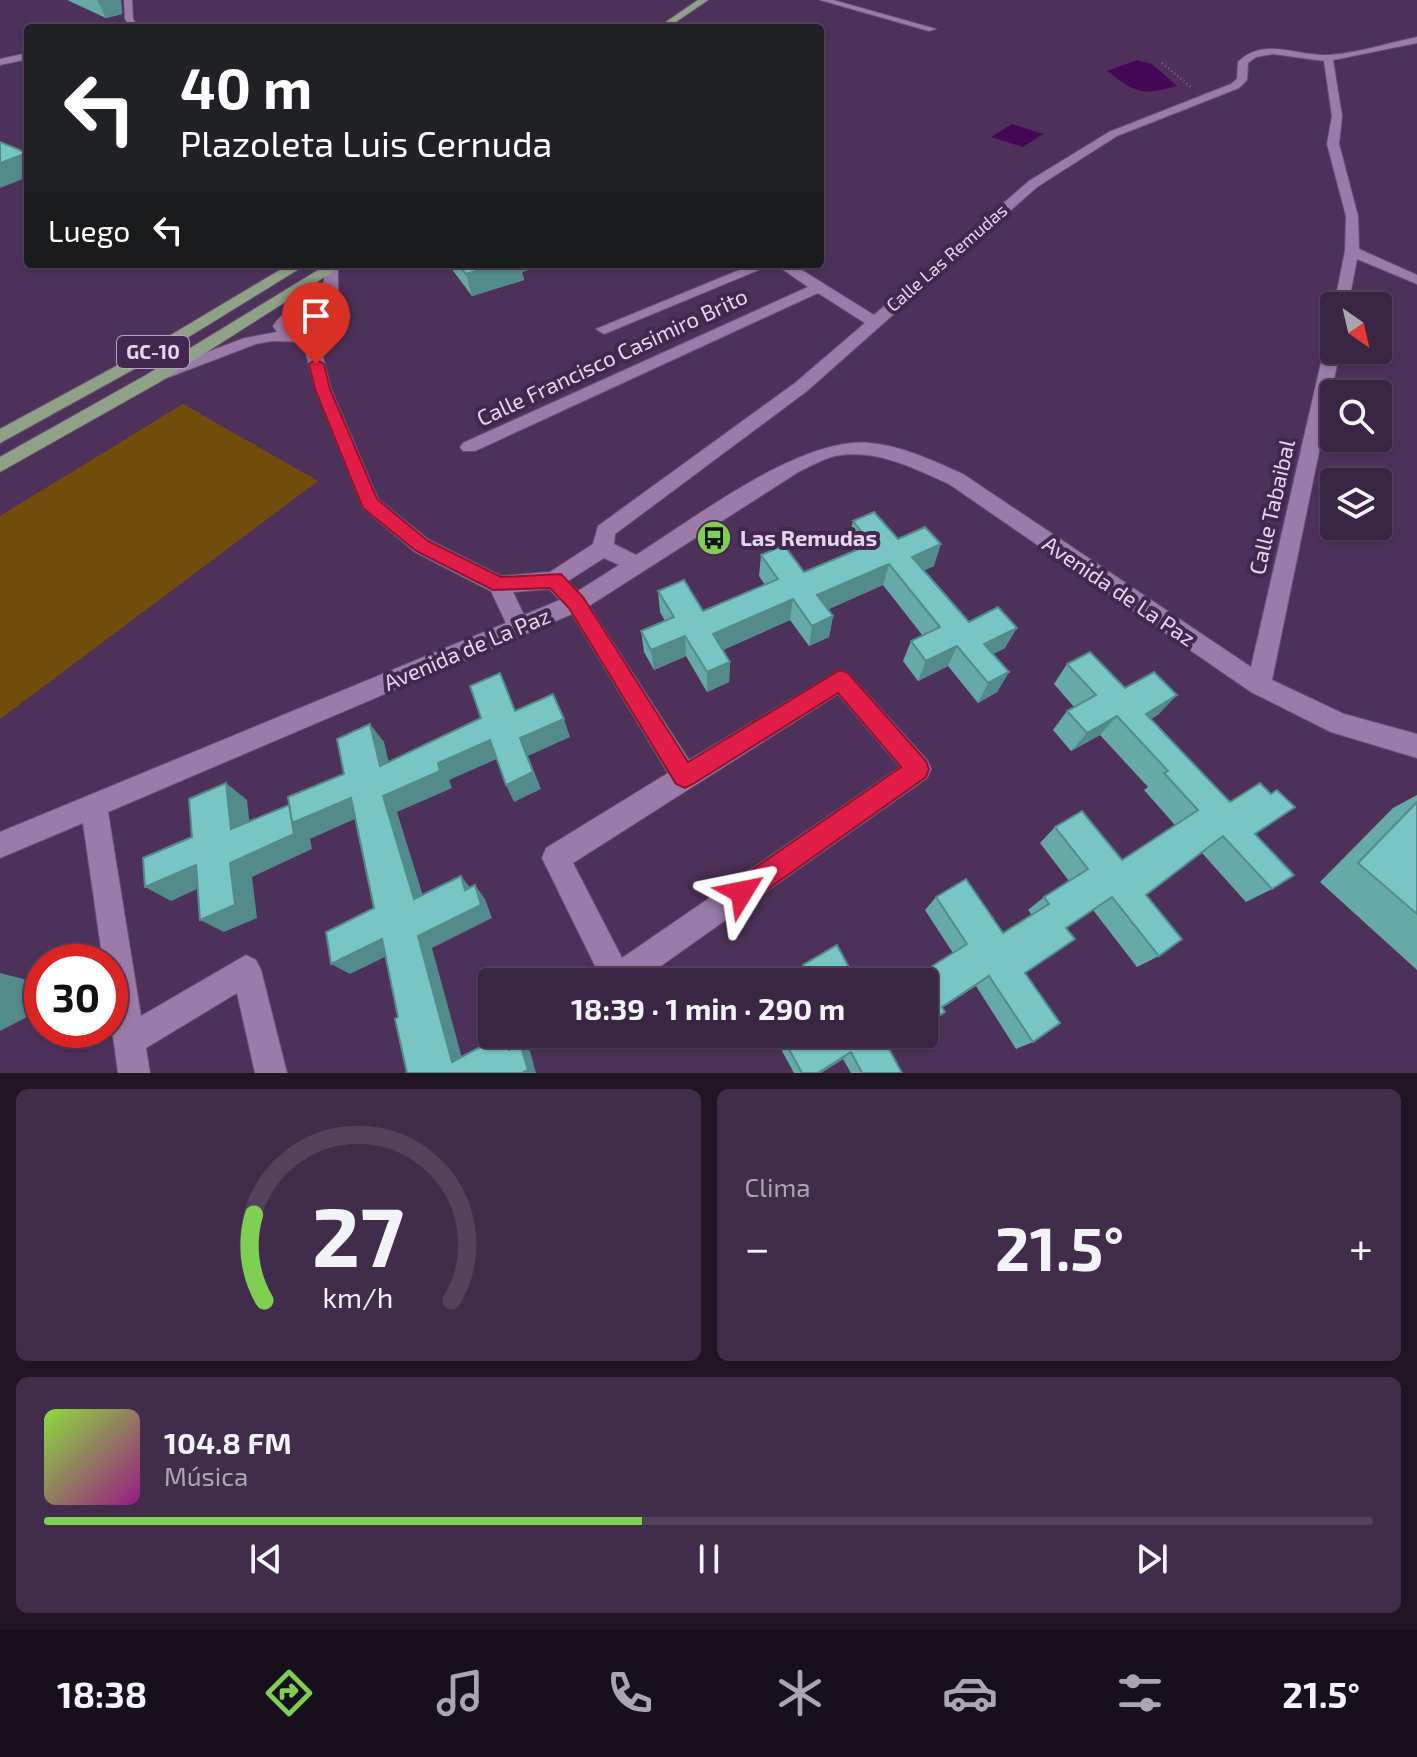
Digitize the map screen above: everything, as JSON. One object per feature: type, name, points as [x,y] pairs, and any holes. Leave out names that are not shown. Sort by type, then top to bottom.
[{"type":"main road","points":[[669,24],[707,4]]},
{"type":"main road","points":[[684,24],[707,4]]},
{"type":"main road","name":"GC-10","points":[[0,437],[293,268]]},
{"type":"main road","name":"GC-10","points":[[0,465],[152,379],[333,268]]},
{"type":"street","points":[[128,0],[132,24]]},
{"type":"street","points":[[824,0],[932,29]]},
{"type":"street","points":[[1344,292],[1352,251],[1352,216],[1333,144],[1337,116],[1328,58],[1417,40]]},
{"type":"street","name":"Calle Las Remudas","points":[[499,585],[554,580],[603,548],[605,531],[801,387],[1033,184],[1113,134],[1242,80],[1243,62],[1249,56],[1289,51],[1328,58]]},
{"type":"street","points":[[0,62],[24,57]]},
{"type":"street","points":[[1352,251],[1417,280]]},
{"type":"street","points":[[152,379],[251,341],[287,335],[310,338],[340,323],[342,315],[328,283],[335,268]]},
{"type":"street","points":[[604,329],[756,268]]},
{"type":"street","points":[[788,268],[874,322]]},
{"type":"street","name":"Calle Francisco Casimiro Brito","points":[[469,447],[817,288]]},
{"type":"street","points":[[287,335],[281,326],[291,314],[310,306],[337,308]]},
{"type":"street","points":[[310,338],[323,389],[370,503],[422,546],[499,585],[519,627]]},
{"type":"street","name":"Calle Tabaibal","points":[[1259,685],[1329,364]]},
{"type":"street","name":"Avenida de La Paz","points":[[0,845],[576,603],[793,466],[833,450],[870,449],[912,459],[956,479],[1259,685],[1340,724],[1417,746]]},
{"type":"street","points":[[603,548],[636,564]]},
{"type":"street","points":[[554,580],[576,603],[685,777]]},
{"type":"street","points":[[840,680],[918,769],[617,979],[556,858],[685,777],[840,680]]},
{"type":"street","points":[[94,806],[134,1073]]},
{"type":"street","points":[[129,1041],[246,970],[271,1073]]},
{"type":"path","points":[[1162,63],[1191,88],[1210,95]]},
{"type":"shaded area","points":[[1137,60],[1152,64],[1177,86],[1155,91],[1139,90],[1107,71]]},
{"type":"shaded area","points":[[1012,124],[1043,134],[1023,147],[991,137]]},
{"type":"shaded area","points":[[183,404],[318,481],[0,719],[0,516]]},
{"type":"building","points":[[0,142],[24,152],[24,154],[0,163]]},
{"type":"building","points":[[461,268],[486,268],[466,274]]},
{"type":"building","points":[[874,512],[898,539],[925,527],[941,544],[912,557],[969,622],[998,607],[1017,628],[984,644],[1009,672],[988,683],[957,646],[926,661],[911,641],[940,627],[889,564],[817,595],[833,616],[812,626],[793,599],[713,634],[730,662],[707,672],[685,636],[651,650],[641,631],[674,617],[658,591],[684,580],[703,611],[778,579],[761,555],[784,545],[804,572],[871,544],[853,521]]},
{"type":"building","points":[[1090,652],[1125,688],[1154,672],[1177,695],[1146,714],[1230,802],[1260,783],[1271,794],[1277,790],[1295,807],[1255,834],[1294,875],[1272,889],[1223,836],[1146,895],[1182,939],[1159,956],[1112,897],[1066,928],[1075,939],[1025,973],[1060,1023],[1033,1042],[989,976],[942,1007],[945,1012],[938,1017],[938,968],[929,968],[967,944],[936,897],[966,879],[1003,933],[1049,904],[1044,897],[1088,869],[1055,827],[1082,811],[1122,860],[1198,810],[1164,773],[1168,771],[1117,716],[1087,733],[1067,711],[1096,695],[1067,664]]},
{"type":"building","points":[[500,673],[515,711],[553,694],[564,719],[520,738],[533,772],[506,785],[490,740],[438,763],[440,771],[383,796],[414,899],[461,876],[465,890],[475,885],[481,905],[418,936],[452,1062],[478,1048],[521,1048],[528,1070],[522,1073],[407,1073],[382,939],[331,964],[326,932],[374,908],[351,798],[292,823],[288,797],[344,774],[337,739],[370,724],[380,766],[481,718],[470,686]]},
{"type":"building","points":[[226,783],[231,829],[289,805],[294,834],[230,863],[235,905],[200,920],[196,865],[145,887],[143,858],[192,837],[189,799]]},
{"type":"building","points":[[1417,802],[1417,914],[1358,863]]},
{"type":"building","points":[[837,945],[849,968],[805,968],[803,965]]},
{"type":"building","points":[[788,1048],[890,1048],[902,1073],[862,1073],[851,1052],[818,1073],[802,1073]]},
{"type":"place","name":"Las Remudas","points":[[714,538]]},
{"type":"route","points":[[316,364],[323,389],[370,503],[422,546],[499,585],[554,580],[576,603],[685,777],[840,680],[918,769],[742,892]]}]
